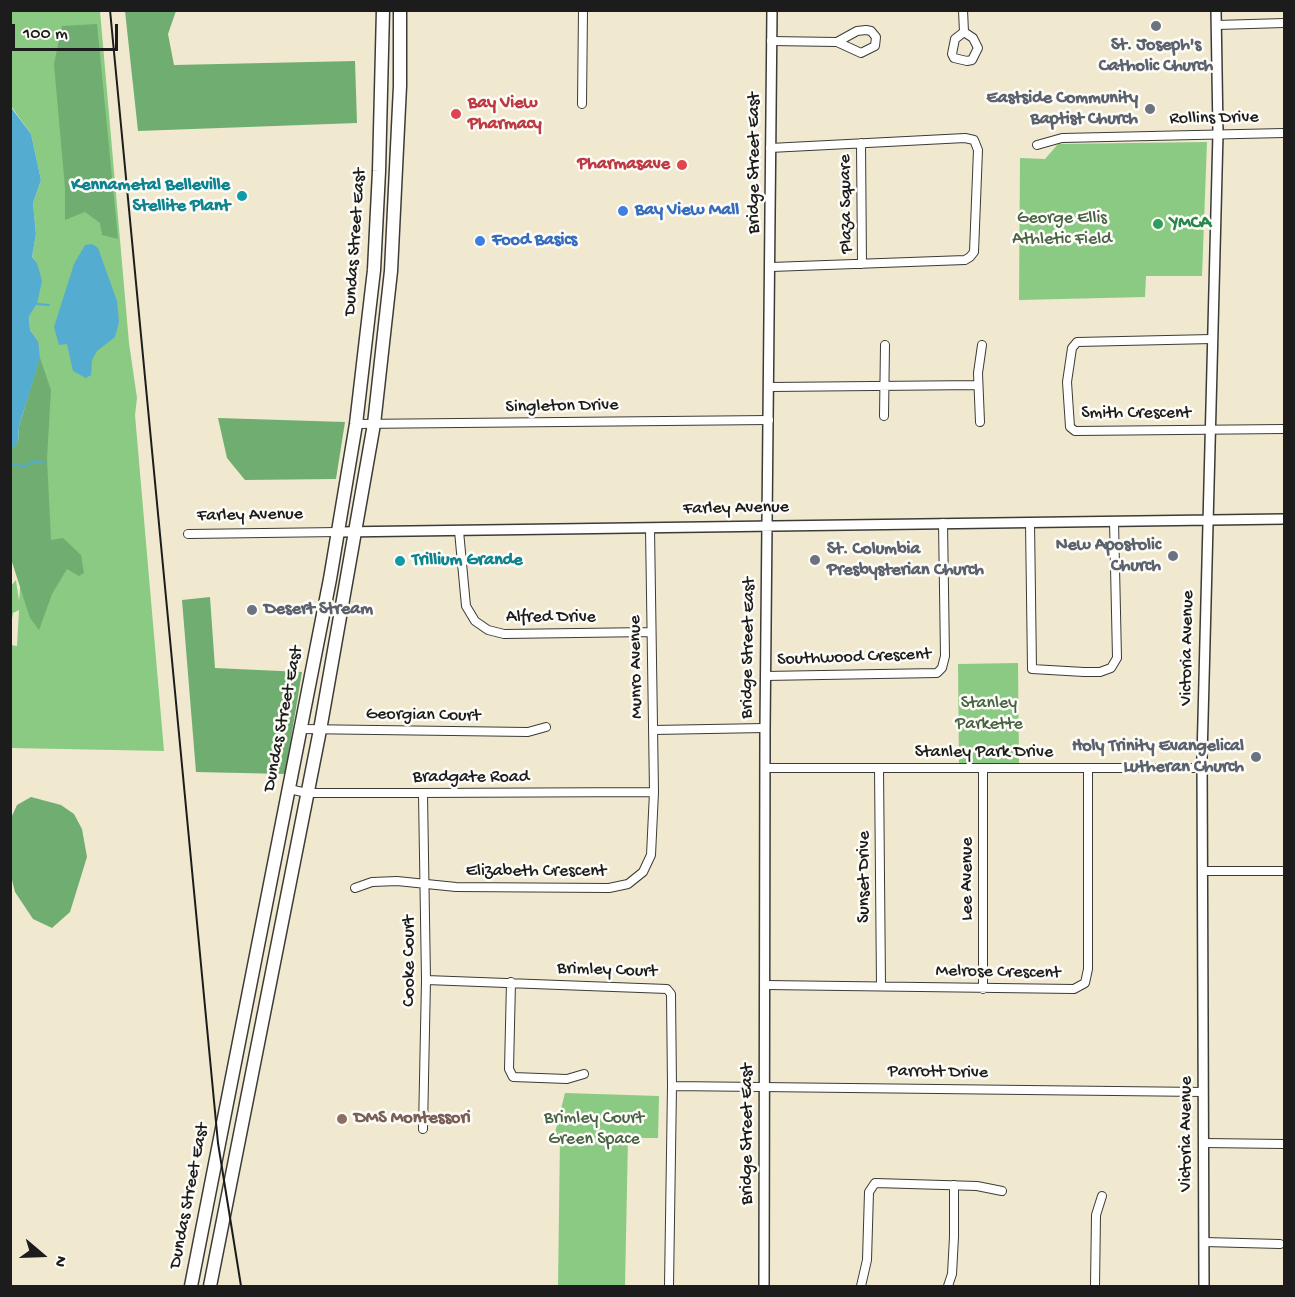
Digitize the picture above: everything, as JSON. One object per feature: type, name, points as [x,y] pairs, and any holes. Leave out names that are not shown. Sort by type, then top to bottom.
[{"type":"main road","name":"Dundas Street East","points":[[191,1287],[339,532],[356,424],[374,259],[380,171],[383,10]]},
{"type":"main road","name":"Dundas Street East","points":[[210,1287],[320,730],[357,532],[374,424],[391,271],[400,86],[400,10]]},
{"type":"main road","points":[[330,579],[348,582]]},
{"type":"main road","points":[[260,938],[279,939]]},
{"type":"main road","points":[[240,1035],[259,1038]]},
{"type":"street","points":[[582,104],[583,10]]},
{"type":"street","name":"Bridge Street East","points":[[764,1287],[765,676],[770,387],[772,10]]},
{"type":"street","points":[[963,10],[964,32]]},
{"type":"street","name":"Victoria Avenue","points":[[1204,1287],[1202,768],[1218,133],[1216,10]]},
{"type":"street","points":[[1217,25],[1284,23]]},
{"type":"street","points":[[771,41],[837,42],[861,52],[875,46],[876,37],[871,31],[857,31],[837,42]]},
{"type":"street","name":"Rollins Drive","points":[[1037,145],[1062,138],[1284,133]]},
{"type":"street","name":"Plaza Square","points":[[770,148],[965,138],[974,140],[978,150],[974,252],[965,260],[771,267]]},
{"type":"street","name":"Plaza Square","points":[[861,143],[862,264]]},
{"type":"street","name":"Smith Crescent","points":[[1209,429],[1075,431],[1070,427],[1068,420],[1067,382],[1071,348],[1077,342],[1212,339]]},
{"type":"street","points":[[884,416],[885,345]]},
{"type":"street","points":[[980,422],[978,385],[982,345]]},
{"type":"street","points":[[770,387],[978,385]]},
{"type":"street","name":"Singleton Drive","points":[[356,424],[769,420]]},
{"type":"street","points":[[1209,429],[1284,429]]},
{"type":"street","name":"Farley Avenue","points":[[188,534],[1284,519]]},
{"type":"street","points":[[1030,522],[1032,669],[1100,672],[1111,668],[1116,658],[1114,521]]},
{"type":"street","name":"Southwood Crescent","points":[[765,676],[937,673],[942,668],[945,656],[943,523]]},
{"type":"street","name":"Munro Avenue","points":[[650,528],[653,730],[765,728]]},
{"type":"street","name":"Alfred Drive","points":[[459,531],[466,606],[475,621],[488,630],[504,634],[650,632]]},
{"type":"street","name":"Georgian Court","points":[[300,729],[528,732],[546,727]]},
{"type":"street","name":"Elizabeth Crescent","points":[[355,888],[380,881],[456,887],[587,889],[628,884],[643,872],[651,855],[654,792],[653,730]]},
{"type":"street","name":"Stanley Park Drive","points":[[766,768],[1202,768]]},
{"type":"street","name":"Sunset Drive","points":[[879,768],[881,986]]},
{"type":"street","name":"Melrose Crescent","points":[[766,985],[1074,989],[1085,983],[1088,969],[1088,768]]},
{"type":"street","name":"Lee Avenue","points":[[983,769],[983,988]]},
{"type":"street","name":"Bradgate Road","points":[[289,789],[307,793],[423,794],[654,792]]},
{"type":"street","name":"Cooke Court","points":[[423,794],[426,980],[423,1129]]},
{"type":"street","points":[[1203,871],[1284,871]]},
{"type":"street","name":"Brimley Court","points":[[426,980],[667,989],[671,994],[669,1287]]},
{"type":"street","points":[[511,982],[509,1069],[513,1077],[567,1078],[584,1074]]},
{"type":"street","name":"Parrott Drive","points":[[672,1086],[1203,1092]]},
{"type":"street","points":[[1204,1143],[1284,1144]]},
{"type":"street","points":[[861,1287],[867,1260],[869,1192],[876,1183],[954,1185],[1002,1191]]},
{"type":"street","points":[[948,1287],[952,1274],[954,1185]]},
{"type":"street","points":[[1095,1287],[1096,1215],[1101,1196]]},
{"type":"street","points":[[1204,1242],[1280,1244]]},
{"type":"green space","points":[[11,11],[100,11],[129,343],[137,398],[135,415],[164,751],[11,748],[11,645],[17,646],[19,610],[13,613],[11,625],[11,586],[16,580],[19,601],[24,534],[11,449],[18,443],[38,341],[30,330],[29,315],[37,304],[37,263],[32,257],[36,234],[33,203],[41,180],[31,134],[11,106]]},
{"type":"green space","points":[[125,11],[176,11],[168,34],[174,65],[355,61],[357,123],[138,131]]},
{"type":"green space","points":[[97,24],[118,239],[102,235],[100,223],[85,212],[65,220],[65,188],[54,64],[62,26]]},
{"type":"green space","name":"George Ellis Athletic Field","points":[[1207,142],[1202,276],[1146,276],[1145,297],[1019,300],[1020,158],[1045,159],[1058,144]]},
{"type":"green space","points":[[40,358],[51,390],[47,459],[51,540],[63,538],[81,555],[84,573],[79,576],[67,569],[52,594],[39,630],[30,618],[11,559],[10,449],[18,443],[19,426]]},
{"type":"green space","points":[[218,418],[345,422],[336,479],[245,480],[227,458]]},
{"type":"green space","points":[[210,597],[215,668],[302,672],[285,774],[196,772],[182,600]]},
{"type":"green space","name":"Stanley Parkette","points":[[1018,663],[1019,763],[959,764],[958,664]]},
{"type":"green space","points":[[31,797],[61,805],[74,814],[82,829],[87,857],[70,912],[52,928],[33,919],[15,892],[11,876],[11,818],[17,805]]},
{"type":"green space","name":"Brimley Court Green Space","points":[[565,1093],[659,1096],[658,1138],[628,1138],[625,1286],[558,1286],[560,1138],[554,1137]]},
{"type":"water","points":[[10,106],[31,134],[41,180],[33,203],[36,234],[32,257],[37,263],[42,281],[37,304],[29,316],[30,330],[38,341],[40,358],[19,426],[18,443],[11,449]]},
{"type":"water","points":[[92,244],[98,248],[117,301],[119,322],[115,337],[97,351],[92,360],[91,375],[86,378],[73,371],[67,344],[59,345],[54,327],[74,264],[85,245]]},
{"type":"waterway","points":[[37,304],[49,305]]},
{"type":"waterway","points":[[10,463],[23,467],[34,461],[44,463]]},
{"type":"railway","points":[[110,10],[218,1143],[241,1286]]},
{"type":"place","name":"St. Joseph's Catholic Church","points":[[1156,26]]},
{"type":"place","name":"Eastside Community Baptist Church","points":[[1150,109]]},
{"type":"place","name":"Bay View Pharmacy","points":[[456,114]]},
{"type":"place","name":"Pharmasave","points":[[682,165]]},
{"type":"place","name":"Kennametal Belleville Stellite Plant","points":[[242,196]]},
{"type":"place","name":"Bay View Mall","points":[[623,211]]},
{"type":"place","name":"YMCA","points":[[1158,224]]},
{"type":"place","name":"Food Basics","points":[[480,241]]},
{"type":"place","name":"New Apostolic Church","points":[[1173,556]]},
{"type":"place","name":"St. Columbia Presbysterian Church","points":[[815,560]]},
{"type":"place","name":"Trillium Grande","points":[[400,561]]},
{"type":"place","name":"Desert Stream","points":[[252,610]]},
{"type":"place","name":"Holy Trinity Evangelical Lutheran Church","points":[[1256,757]]},
{"type":"place","name":"DMS Montessori","points":[[342,1119]]}]
